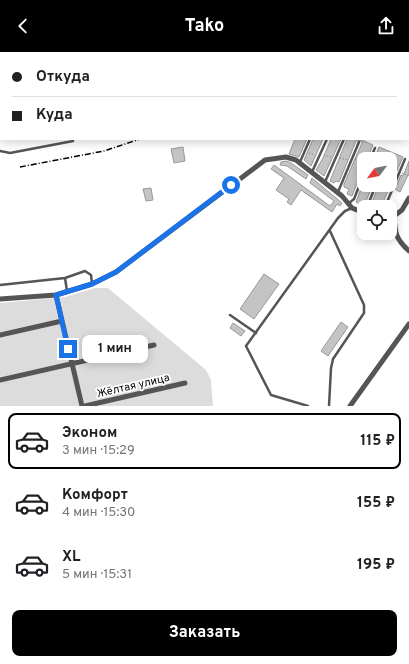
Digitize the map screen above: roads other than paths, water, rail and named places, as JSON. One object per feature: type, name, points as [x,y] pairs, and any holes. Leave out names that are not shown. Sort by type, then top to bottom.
[{"type":"street","points":[[0,299],[56,295],[92,284],[116,272],[265,160],[286,157],[300,162],[338,192],[351,206],[357,209]]},
{"type":"street","points":[[397,213],[402,210],[409,198]]},
{"type":"street","points":[[397,235],[402,244],[409,251]]},
{"type":"street","points":[[402,244],[409,244]]},
{"type":"street","points":[[56,295],[82,406]]},
{"type":"street","points":[[0,334],[62,321]]},
{"type":"street","points":[[350,406],[409,324]]},
{"type":"street","points":[[0,380],[72,362],[154,345]]},
{"type":"street","name":"Жёлтая улица","points":[[85,406],[185,383]]},
{"type":"lane","points":[[0,151],[10,153],[73,142],[72,140]]},
{"type":"lane","points":[[300,162],[310,140]]},
{"type":"lane","points":[[312,172],[327,140]]},
{"type":"lane","points":[[325,182],[344,140]]},
{"type":"lane","points":[[338,192],[359,142]]},
{"type":"lane","points":[[373,152],[375,148]]},
{"type":"lane","points":[[389,200],[405,159]]},
{"type":"lane","points":[[308,406],[271,395],[246,346],[330,230],[345,211],[351,206],[357,192]]},
{"type":"lane","points":[[329,406],[331,368],[333,360],[364,313],[364,305],[330,230]]},
{"type":"lane","points":[[0,285],[65,278],[85,271],[91,275],[92,284]]},
{"type":"lane","points":[[65,278],[67,292]]},
{"type":"lane","points":[[230,315],[256,333]]},
{"type":"railway","points":[[20,167],[104,151],[137,140]]}]
